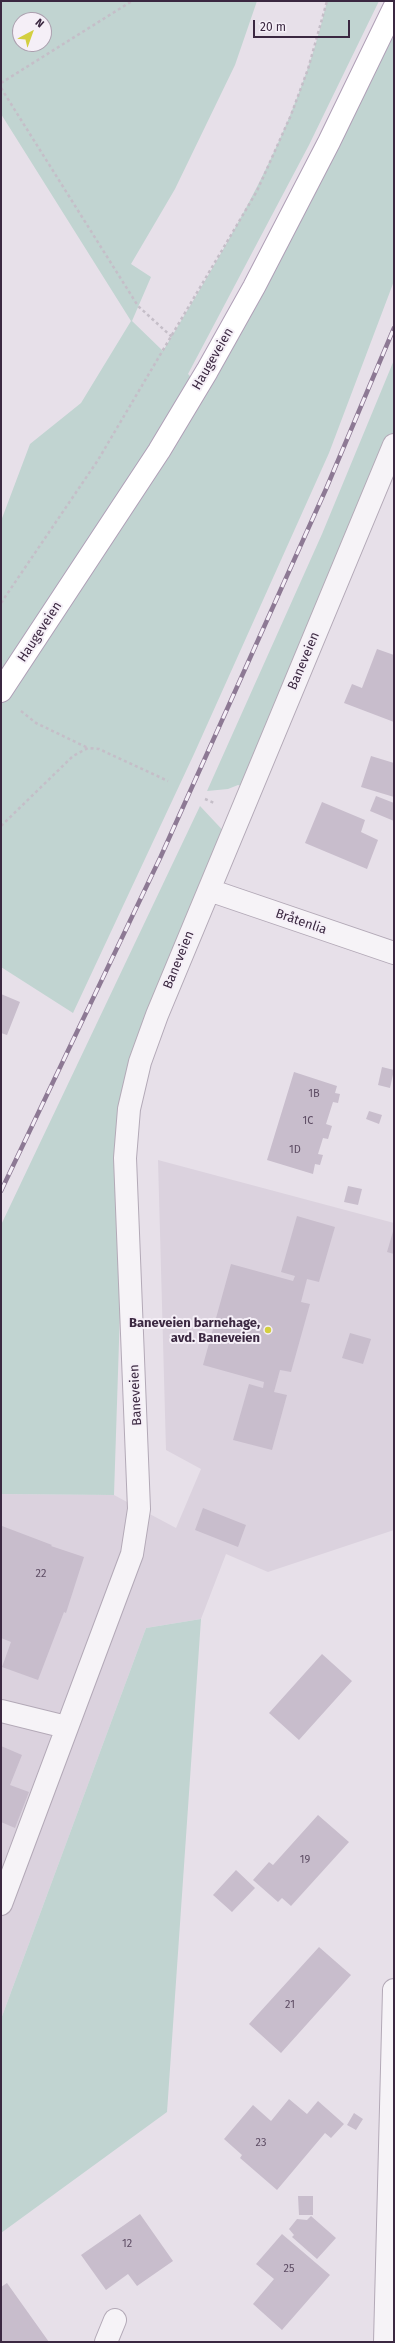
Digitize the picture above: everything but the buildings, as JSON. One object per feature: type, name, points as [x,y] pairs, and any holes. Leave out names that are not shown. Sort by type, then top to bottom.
[{"type":"main road","name":"Haugeveien","points":[[3,688],[159,451],[207,371],[254,286],[315,169],[394,8]]},
{"type":"street","name":"Baneveien","points":[[1,1904],[132,1554],[140,1509],[125,1158],[129,1109],[140,1062],[157,1016],[394,445]]},
{"type":"street","name":"Bråtenlia","points":[[209,890],[394,953]]},
{"type":"street","points":[[1,1711],[66,1727]]},
{"type":"street","points":[[385,2342],[394,1990]]},
{"type":"street","points":[[106,2342],[115,2320]]},
{"type":"path","points":[[1,83],[131,1]]},
{"type":"path","points":[[1,603],[71,502],[172,337],[257,191],[292,115],[308,69],[328,1]]},
{"type":"path","points":[[1,88],[138,306],[172,337]]},
{"type":"path","points":[[3,688],[23,714],[36,723],[88,748],[99,749],[168,781]]},
{"type":"path","points":[[1,826],[74,756],[88,748]]},
{"type":"shaded area","points":[[1,1],[257,1],[235,65],[175,189],[131,264],[151,277],[132,321],[163,351],[237,225],[280,139],[299,94],[327,1],[379,1],[309,145],[188,374],[199,385],[394,8],[394,281],[329,453],[194,754],[73,1013],[1,967],[1,521],[30,444],[81,403],[131,321],[1,114]]},
{"type":"shaded area","points":[[394,360],[394,445],[251,788],[238,785],[228,789],[207,791],[322,534]]},
{"type":"shaded area","points":[[200,806],[230,838],[179,959],[125,1158],[114,1495],[1,1494],[1,1225]]},
{"type":"shaded area","points":[[158,1160],[394,1223],[394,1530],[268,1572],[226,1554],[201,1619],[146,1628],[1,2019],[1,1494],[114,1495],[176,1528],[201,1469],[166,1450]]},
{"type":"shaded area","points":[[201,1619],[167,2112],[1,2233],[1,2019],[146,1628]]},
{"type":"railway","points":[[1,1191],[161,856],[326,489],[394,328]]},
{"type":"place","name":"Baneveien barnehage, avd. Baneveien","points":[[268,1330]]}]
